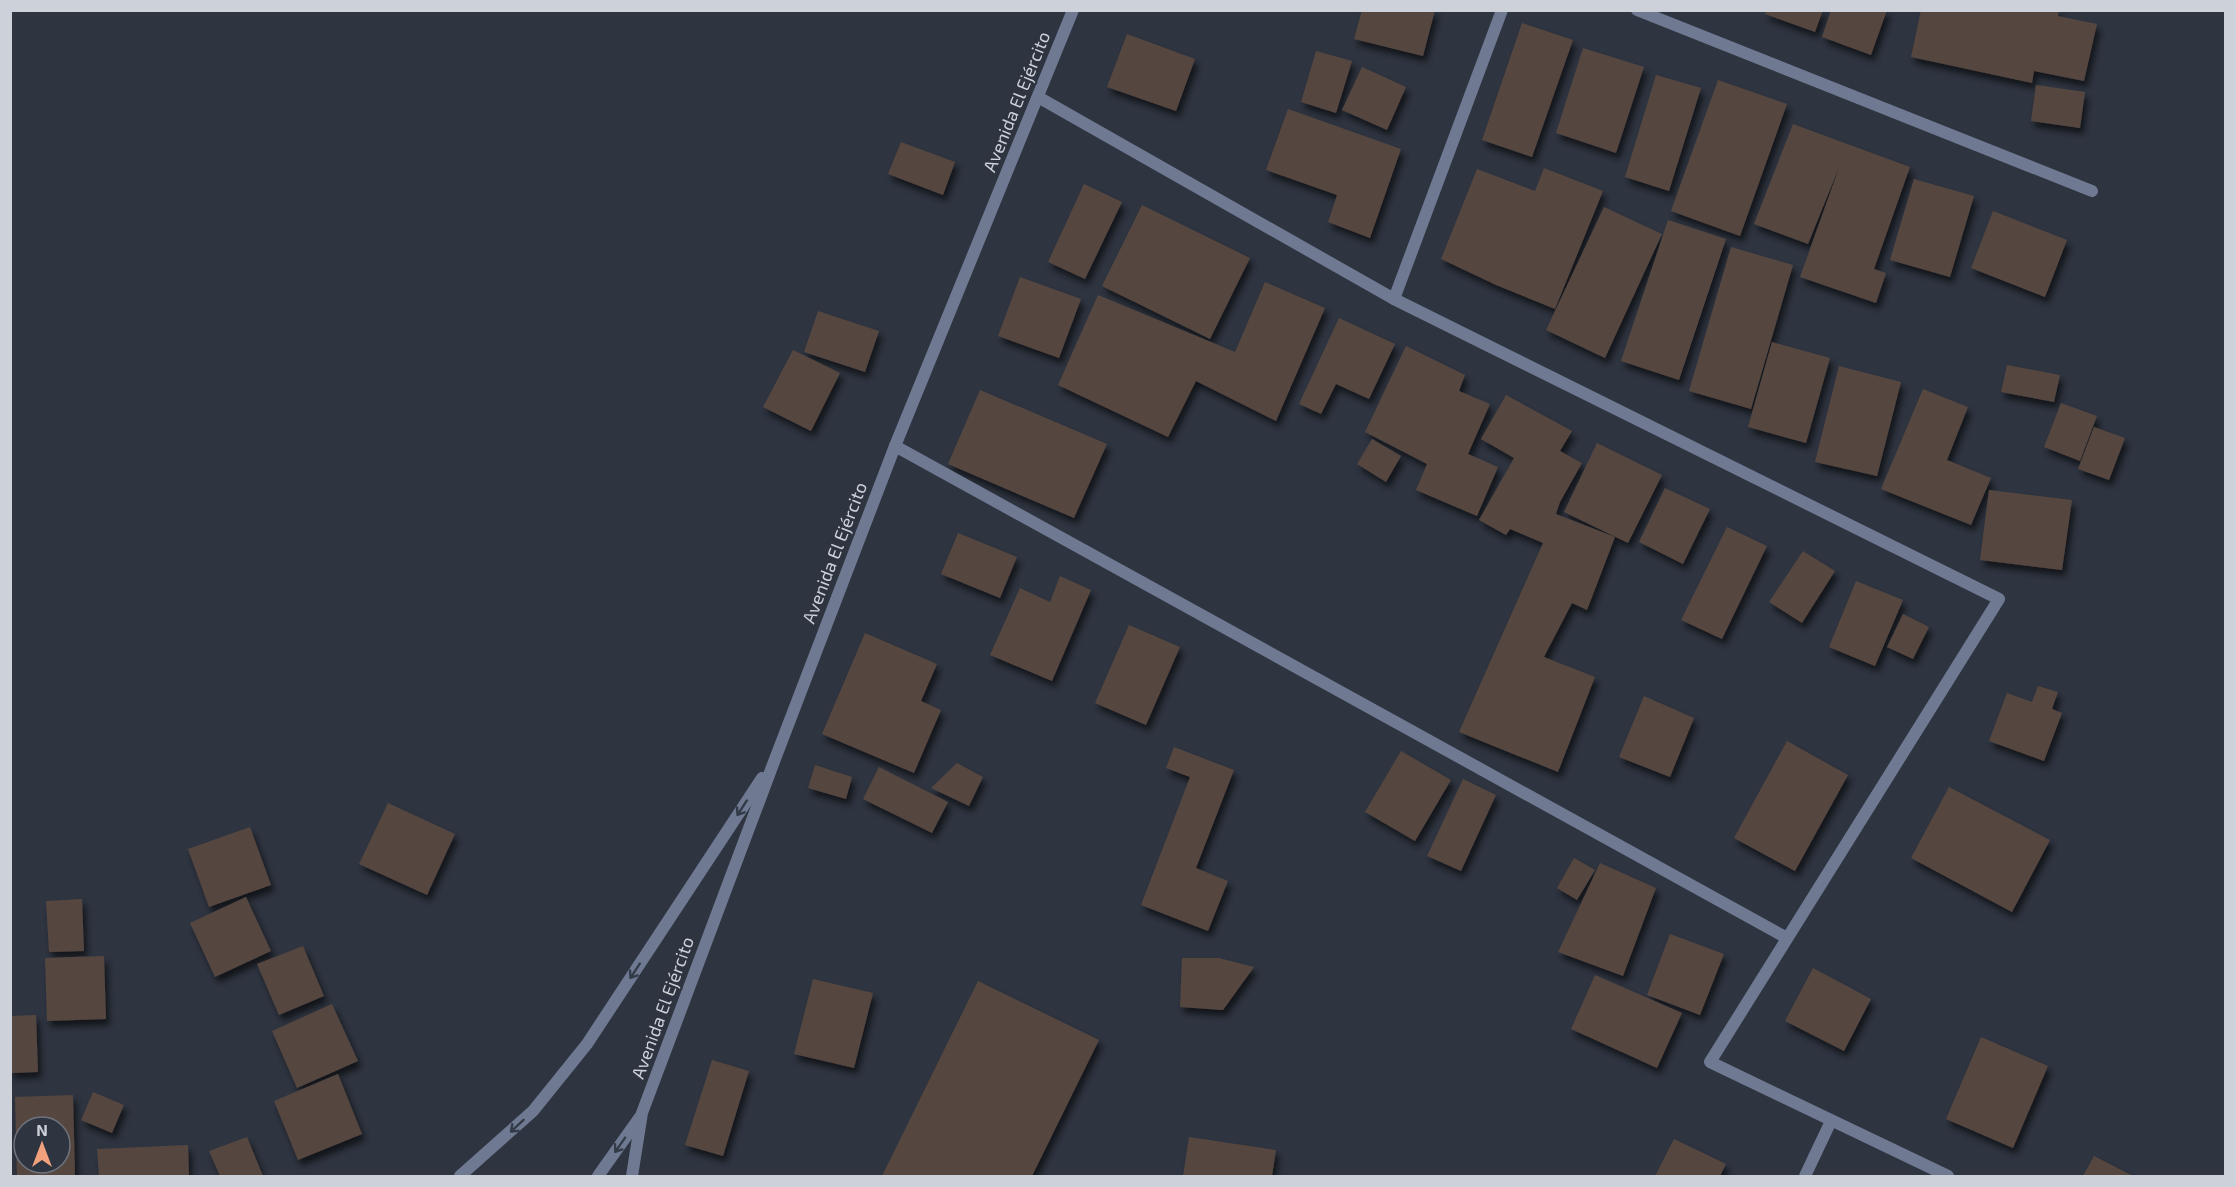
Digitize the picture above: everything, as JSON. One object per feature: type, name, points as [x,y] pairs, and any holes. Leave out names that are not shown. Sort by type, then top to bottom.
[{"type":"street","name":"Avenida El Ejército","points":[[632,1176],[642,1113],[775,759],[896,447],[1073,10]]},
{"type":"street","points":[[1394,299],[1502,10]]},
{"type":"street","points":[[1637,10],[2092,191]]},
{"type":"street","points":[[1038,97],[1394,299],[1999,599],[1710,1062],[1948,1176]]},
{"type":"street","points":[[896,447],[1787,938]]},
{"type":"street","points":[[460,1176],[534,1111],[587,1044],[775,759]]},
{"type":"street","name":"Avenida El Ejército","points":[[598,1176],[642,1113]]},
{"type":"street","points":[[1805,1176],[1831,1121]]},
{"type":"building","points":[[1362,10],[1435,10],[1423,56],[1354,39]]},
{"type":"building","points":[[1766,10],[1823,10],[1815,32],[1765,14]]},
{"type":"building","points":[[1831,10],[1887,10],[1871,55],[1822,37]]},
{"type":"building","points":[[1921,10],[2059,10],[2058,16],[2097,24],[2084,81],[2034,71],[2032,83],[1911,57]]},
{"type":"building","points":[[1522,23],[1573,40],[1532,157],[1482,140]]},
{"type":"building","points":[[1127,34],[1195,59],[1176,111],[1107,87]]},
{"type":"building","points":[[1583,48],[1644,67],[1616,153],[1556,133]]},
{"type":"building","points":[[1316,51],[1352,61],[1336,113],[1301,102]]},
{"type":"building","points":[[1362,67],[1406,87],[1387,130],[1342,110]]},
{"type":"building","points":[[1656,75],[1701,88],[1669,191],[1625,177]]},
{"type":"building","points":[[1718,80],[1787,104],[1740,236],[1671,211]]},
{"type":"building","points":[[2036,85],[2085,92],[2080,128],[2031,121]]},
{"type":"building","points":[[1288,109],[1401,149],[1370,238],[1328,222],[1337,195],[1266,170]]},
{"type":"building","points":[[1793,124],[1910,167],[1874,269],[1886,273],[1876,303],[1800,277],[1840,165],[1808,244],[1754,224]]},
{"type":"building","points":[[901,142],[955,162],[943,195],[888,174]]},
{"type":"building","points":[[1544,168],[1603,191],[1555,309],[1441,259],[1477,169],[1535,191]]},
{"type":"building","points":[[1914,179],[1974,196],[1950,277],[1890,260]]},
{"type":"building","points":[[1084,184],[1122,202],[1085,279],[1048,262]]},
{"type":"building","points":[[1142,205],[1250,258],[1210,339],[1102,286]]},
{"type":"building","points":[[1604,207],[1662,234],[1605,358],[1546,330]]},
{"type":"building","points":[[1993,211],[2067,240],[2045,297],[1971,268]]},
{"type":"building","points":[[1668,220],[1726,239],[1679,380],[1621,361]]},
{"type":"building","points":[[1731,247],[1793,265],[1751,409],[1689,391]]},
{"type":"building","points":[[1020,277],[1081,299],[1059,358],[998,336]]},
{"type":"building","points":[[1265,282],[1325,308],[1276,421],[1196,381],[1168,437],[1058,385],[1098,295],[1235,352]]},
{"type":"building","points":[[818,311],[879,331],[865,372],[804,352]]},
{"type":"building","points":[[1339,318],[1395,344],[1369,399],[1336,384],[1321,414],[1299,404]]},
{"type":"building","points":[[1772,342],[1830,358],[1806,443],[1748,427]]},
{"type":"building","points":[[1406,346],[1465,375],[1459,391],[1490,404],[1468,454],[1498,467],[1477,516],[1416,490],[1427,464],[1365,432]]},
{"type":"building","points":[[793,350],[840,373],[811,431],[763,407]]},
{"type":"building","points":[[2007,365],[2060,375],[2054,402],[2001,392]]},
{"type":"building","points":[[1839,366],[1901,382],[1877,476],[1815,462]]},
{"type":"building","points":[[1923,389],[1968,407],[1947,460],[1991,478],[1971,525],[1881,489]]},
{"type":"building","points":[[980,390],[1107,444],[1074,518],[948,464]]},
{"type":"building","points":[[1506,395],[1572,431],[1560,451],[1582,463],[1560,502],[1556,514],[1615,537],[1587,610],[1572,603],[1544,657],[1595,677],[1558,772],[1459,732],[1543,543],[1510,529],[1506,535],[1479,520],[1514,458],[1481,439]]},
{"type":"building","points":[[2061,403],[2097,416],[2080,461],[2044,447]]},
{"type":"building","points":[[2094,427],[2125,438],[2109,480],[2078,469]]},
{"type":"building","points":[[1372,439],[1401,456],[1386,482],[1357,464]]},
{"type":"building","points":[[1597,443],[1662,475],[1628,543],[1564,512]]},
{"type":"building","points":[[1665,488],[1710,509],[1683,564],[1639,542]]},
{"type":"building","points":[[1989,490],[2072,500],[2062,570],[1980,560]]},
{"type":"building","points":[[1727,527],[1767,546],[1722,639],[1681,620]]},
{"type":"building","points":[[958,533],[1017,557],[1000,598],[941,574]]},
{"type":"building","points":[[1803,551],[1835,571],[1802,623],[1769,602]]},
{"type":"building","points":[[1060,576],[1091,590],[1052,681],[990,655],[1020,588],[1050,602]]},
{"type":"building","points":[[1856,581],[1903,600],[1875,666],[1829,647]]},
{"type":"building","points":[[1903,614],[1929,627],[1913,659],[1887,647]]},
{"type":"building","points":[[1129,625],[1180,647],[1146,725],[1095,703]]},
{"type":"building","points":[[865,633],[937,664],[921,701],[941,710],[914,773],[822,734]]},
{"type":"building","points":[[2038,686],[2058,692],[2052,709],[2062,713],[2044,761],[1989,741],[2007,693],[2032,702]]},
{"type":"building","points":[[1644,696],[1694,718],[1670,777],[1619,757]]},
{"type":"building","points":[[1787,741],[1848,775],[1795,871],[1734,838]]},
{"type":"building","points":[[1174,747],[1234,770],[1196,868],[1228,881],[1208,931],[1141,905],[1190,777],[1166,768]]},
{"type":"building","points":[[1401,751],[1451,780],[1415,841],[1365,812]]},
{"type":"building","points":[[957,763],[983,777],[969,806],[931,788]]},
{"type":"building","points":[[815,765],[852,777],[846,799],[808,788]]},
{"type":"building","points":[[879,767],[948,802],[932,833],[863,799]]},
{"type":"building","points":[[1463,779],[1496,795],[1461,871],[1427,856]]},
{"type":"building","points":[[1949,787],[2050,840],[2012,912],[1911,858]]},
{"type":"building","points":[[388,803],[455,834],[427,895],[359,864]]},
{"type":"building","points":[[250,827],[271,885],[209,907],[188,849]]},
{"type":"building","points":[[1574,858],[1595,870],[1577,900],[1557,888]]},
{"type":"building","points":[[1600,863],[1656,888],[1623,976],[1558,952]]},
{"type":"building","points":[[246,897],[271,951],[215,977],[190,923]]},
{"type":"building","points":[[82,899],[84,951],[49,952],[46,901]]},
{"type":"building","points":[[1670,934],[1724,954],[1700,1015],[1647,995]]},
{"type":"building","points":[[303,946],[324,996],[279,1015],[257,964]]},
{"type":"building","points":[[104,956],[106,1019],[47,1021],[45,958]]},
{"type":"building","points":[[1182,958],[1219,958],[1254,967],[1223,1010],[1180,1007]]},
{"type":"building","points":[[1813,968],[1871,999],[1844,1051],[1785,1021]]},
{"type":"building","points":[[1595,975],[1682,1013],[1657,1068],[1571,1029]]},
{"type":"building","points":[[813,979],[873,993],[854,1068],[794,1054]]},
{"type":"building","points":[[978,981],[1099,1040],[1032,1176],[882,1176]]},
{"type":"building","points":[[332,1004],[358,1061],[297,1088],[272,1031]]},
{"type":"building","points":[[36,1015],[38,1072],[10,1073],[10,1016]]},
{"type":"building","points":[[1981,1037],[2048,1066],[2013,1148],[1946,1119]]},
{"type":"building","points":[[712,1060],[749,1071],[723,1156],[685,1145]]},
{"type":"building","points":[[338,1074],[362,1134],[298,1160],[274,1101]]},
{"type":"building","points":[[93,1092],[124,1105],[112,1133],[81,1120]]},
{"type":"building","points":[[73,1095],[75,1176],[17,1176],[72,1175],[72,1115],[15,1115],[15,1097]]},
{"type":"building","points":[[247,1137],[263,1176],[220,1176],[209,1151]]},
{"type":"building","points":[[1189,1137],[1276,1150],[1272,1176],[1183,1176]]},
{"type":"building","points":[[1674,1139],[1726,1164],[1720,1176],[1655,1176]]},
{"type":"building","points":[[188,1145],[189,1176],[99,1176],[97,1149]]},
{"type":"building","points":[[2094,1156],[2133,1176],[2083,1176]]}]
